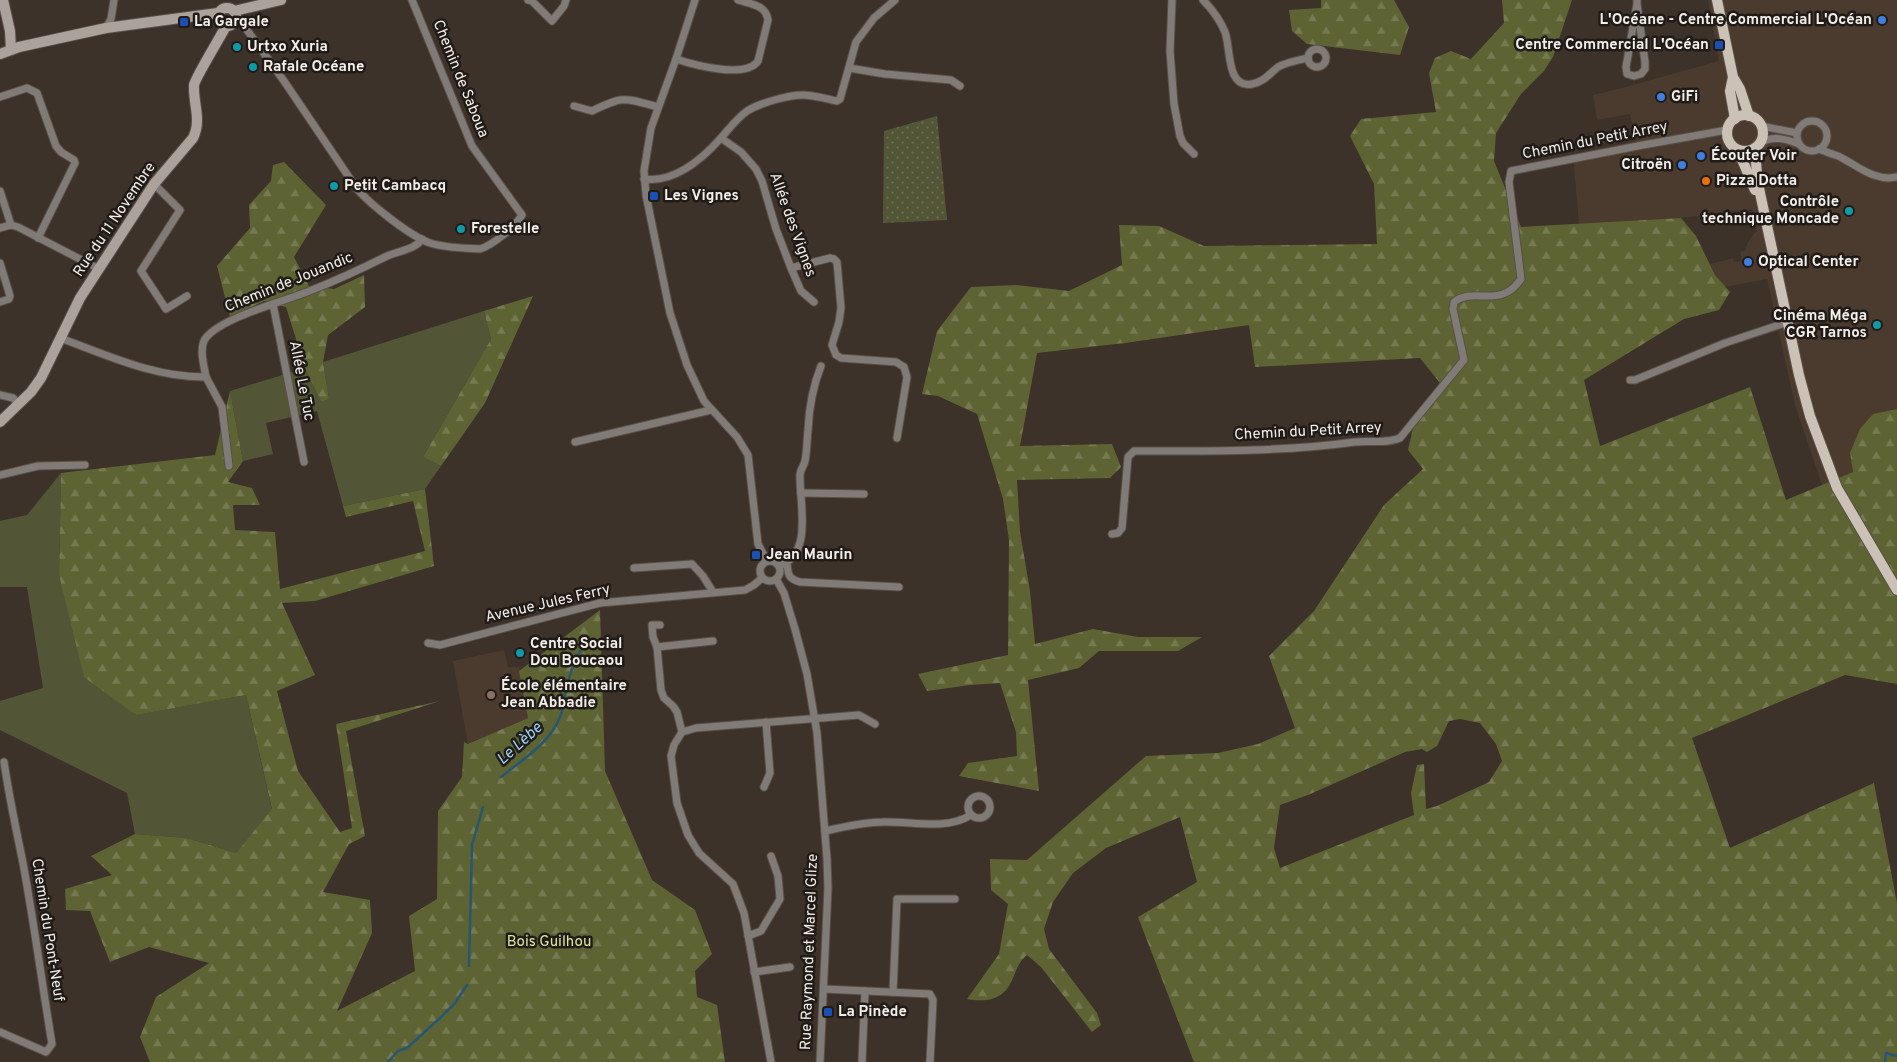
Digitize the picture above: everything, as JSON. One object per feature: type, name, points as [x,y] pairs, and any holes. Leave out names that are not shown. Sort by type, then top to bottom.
[{"type":"main road","points":[[1717,0],[1733,77],[1740,89],[1749,116]]},
{"type":"main road","points":[[1733,77],[1730,91],[1734,119]]},
{"type":"main road","points":[[1766,219],[1738,150],[1729,142],[1727,130],[1734,119],[1742,116],[1749,116],[1757,120],[1763,133],[1757,146],[1757,176],[1808,406],[1834,480],[1848,508],[1888,572],[1897,590]]},
{"type":"main road","points":[[1738,150],[1748,151],[1757,146]]},
{"type":"street","points":[[3,0],[10,30],[11,50]]},
{"type":"street","points":[[106,28],[111,19],[114,0]]},
{"type":"street","points":[[235,15],[281,0]]},
{"type":"street","name":"Chemin de Saboua","points":[[412,0],[472,146],[522,215],[505,232],[480,249],[431,244],[422,239]]},
{"type":"street","points":[[528,0],[532,1],[552,21],[564,6],[566,0]]},
{"type":"street","points":[[694,0],[651,128],[644,179],[661,274],[674,328],[698,391],[711,410],[737,437],[748,455],[758,544],[766,561]]},
{"type":"street","points":[[676,58],[705,68],[748,70],[755,66],[758,61],[768,20],[767,14],[758,6],[738,0]]},
{"type":"street","points":[[644,179],[655,179],[676,174],[706,154],[740,117],[762,105],[793,96],[804,95],[837,101],[840,99],[856,42],[874,18],[895,0]]},
{"type":"street","points":[[1172,0],[1170,51],[1174,104],[1183,144],[1194,154]]},
{"type":"street","points":[[1203,0],[1214,12],[1225,33],[1234,75],[1241,83],[1260,82],[1279,67],[1308,58]]},
{"type":"street","points":[[1637,2],[1645,69],[1641,74],[1631,76],[1627,74],[1626,67],[1637,2]]},
{"type":"street","points":[[0,54],[106,28],[218,13],[220,10],[228,7],[284,81],[356,189],[378,210],[422,239]]},
{"type":"street","points":[[218,13],[217,17],[220,23],[226,26],[233,24],[235,15]]},
{"type":"street","name":"Rue du 11 Novembre","points":[[0,422],[19,404],[41,378],[80,298],[154,184],[193,138],[197,129],[198,118],[194,83],[226,26]]},
{"type":"street","points":[[849,68],[885,74],[951,80],[960,86]]},
{"type":"street","points":[[0,97],[27,88],[37,93],[56,146],[60,152],[75,162],[38,238]]},
{"type":"street","points":[[574,106],[592,111],[612,101],[626,98],[658,107]]},
{"type":"street","points":[[1799,144],[1797,133],[1800,127],[1805,122],[1818,122],[1825,128],[1827,133],[1826,142],[1819,149]]},
{"type":"street","points":[[1761,126],[1797,133]]},
{"type":"street","name":"Chemin du Petit Arrey","points":[[1112,534],[1118,533],[1122,528],[1128,457],[1134,451],[1301,449],[1369,440],[1386,442],[1400,438],[1464,360],[1453,309],[1454,302],[1464,296],[1490,297],[1506,293],[1516,286],[1521,279],[1509,182],[1511,172],[1643,144],[1727,130]]},
{"type":"street","name":"Allée des Vignes","points":[[721,138],[741,152],[756,169],[762,181],[776,229],[791,268],[802,291],[814,302]]},
{"type":"street","points":[[1757,146],[1768,138],[1774,138],[1799,144],[1808,151],[1819,149],[1840,157],[1855,167],[1877,176],[1890,179],[1897,177]]},
{"type":"street","points":[[1826,142],[1840,157]]},
{"type":"street","points":[[154,184],[180,210],[141,272],[166,309],[187,296]]},
{"type":"street","points":[[0,191],[11,226]]},
{"type":"street","points":[[0,228],[11,226],[99,269]]},
{"type":"street","name":"Chemin de Jouandic","points":[[206,377],[203,355],[204,341],[214,330],[274,304],[353,274],[387,256],[418,244],[422,239]]},
{"type":"street","points":[[791,268],[830,258],[834,259],[837,262],[841,308],[832,345],[834,350],[841,358],[896,362],[904,367],[907,378],[897,438]]},
{"type":"street","points":[[0,263],[10,296],[9,299],[0,302]]},
{"type":"street","name":"Allée Le Tuc","points":[[274,304],[304,462]]},
{"type":"street","points":[[1630,380],[1635,380],[1725,343],[1788,322]]},
{"type":"street","points":[[60,338],[149,370],[193,377],[206,377],[222,407],[229,466]]},
{"type":"street","points":[[779,566],[787,563],[798,548],[802,535],[800,473],[805,461],[809,412],[821,366]]},
{"type":"street","points":[[0,395],[13,398],[19,404]]},
{"type":"street","points":[[575,442],[711,410]]},
{"type":"street","points":[[0,475],[38,466],[85,465]]},
{"type":"street","points":[[801,494],[864,494]]},
{"type":"street","points":[[766,561],[774,562],[779,566],[780,573],[776,580],[769,582],[762,578],[760,568],[766,561]]},
{"type":"street","points":[[787,563],[791,579],[800,582],[899,586]]},
{"type":"street","points":[[634,568],[692,564],[703,576],[713,592]]},
{"type":"street","name":"Avenue Jules Ferry","points":[[428,643],[440,645],[600,603],[745,590],[762,578]]},
{"type":"street","name":"Rue Raymond et Marcel Glize","points":[[776,580],[784,593],[795,628],[807,674],[815,719],[828,888],[820,1062]]},
{"type":"street","points":[[660,625],[652,625],[653,637],[657,647],[661,690],[664,698],[677,712],[682,732]]},
{"type":"street","points":[[657,647],[713,641]]},
{"type":"street","points":[[771,1062],[744,912],[733,884],[699,853],[688,835],[677,803],[671,756],[674,745],[682,732],[696,728],[859,715],[876,724]]},
{"type":"street","points":[[764,787],[770,774],[766,722]]},
{"type":"street","name":"Chemin du Pont-Neuf","points":[[0,1032],[46,1052],[52,1044],[4,762]]},
{"type":"street","points":[[825,831],[857,824],[882,822],[952,824],[971,815]]},
{"type":"street","points":[[748,936],[761,931],[780,899],[778,876],[771,856]]},
{"type":"street","points":[[893,992],[897,899],[956,898]]},
{"type":"street","points":[[754,972],[790,966]]},
{"type":"street","points":[[824,989],[921,992],[933,996],[930,1062]]},
{"type":"street","points":[[862,1062],[864,991]]},
{"type":"shaded area","points":[[1708,0],[1897,0],[1897,409],[1873,414],[1850,453],[1853,472],[1822,485],[1795,405],[1767,279],[1725,287],[1715,275],[1710,264],[1733,258],[1734,262],[1742,261],[1740,252],[1745,251],[1748,242],[1756,231],[1752,209],[1681,218],[1579,224],[1573,154],[1636,141],[1630,114],[1597,120],[1593,95],[1719,61]]},
{"type":"shaded area","name":"École élémentaire Jean Abbadie","points":[[504,650],[508,667],[519,667],[528,718],[468,744],[453,661]]},
{"type":"green space","points":[[1321,0],[1394,0],[1409,27],[1400,55],[1307,44],[1292,31],[1289,10],[1321,8]]},
{"type":"green space","points":[[1502,0],[1572,0],[1553,57],[1544,71],[1521,94],[1496,133],[1494,161],[1521,227],[1681,218],[1696,236],[1715,275],[1730,292],[1719,310],[1684,319],[1584,380],[1600,446],[1750,387],[1786,500],[1853,472],[1850,453],[1860,429],[1873,414],[1897,409],[1897,684],[1845,675],[1692,738],[1730,848],[1874,783],[1897,903],[1897,1062],[1194,1062],[1138,917],[1197,882],[1180,817],[1106,848],[1073,873],[1053,902],[1044,929],[1049,949],[1097,1013],[1101,1025],[1092,1032],[1041,967],[1027,955],[1018,966],[1009,986],[1001,995],[985,1000],[967,999],[999,954],[1008,904],[991,890],[990,859],[1027,860],[1146,756],[1218,753],[1258,744],[1295,728],[1269,656],[1314,611],[1384,505],[1423,469],[1408,450],[1414,424],[1444,388],[1420,358],[1255,367],[1249,325],[1125,343],[1037,353],[1020,446],[1112,444],[1121,467],[1110,478],[1017,480],[1020,532],[1030,591],[1035,644],[1093,629],[1138,637],[1202,637],[1178,651],[1099,651],[1079,668],[1028,680],[1039,791],[959,776],[968,763],[1017,756],[1016,732],[1000,683],[927,691],[918,674],[1008,655],[1009,540],[1003,499],[977,414],[938,396],[922,394],[937,331],[971,287],[1016,285],[1069,291],[1122,265],[1119,225],[1159,226],[1204,246],[1377,244],[1374,184],[1350,136],[1361,119],[1436,112],[1429,73],[1435,58],[1451,51],[1471,59],[1504,23]],"holes":[[[1460,719],[1480,723],[1496,744],[1502,761],[1489,782],[1437,806],[1426,809],[1424,764],[1417,765],[1411,793],[1414,815],[1280,868],[1274,848],[1280,805],[1308,795],[1405,752],[1422,749],[1427,752],[1437,746],[1449,721]]]},
{"type":"green space","points":[[937,116],[947,220],[883,223],[884,131]]},
{"type":"green space","points":[[284,162],[326,205],[294,257],[309,286],[334,289],[364,275],[365,307],[328,335],[323,362],[329,399],[321,402],[305,368],[286,307],[264,301],[230,317],[217,266],[250,228],[249,205],[271,181],[273,165]]},
{"type":"green space","points":[[533,296],[485,403],[441,466],[423,457],[491,339],[484,311]]},
{"type":"green space","points":[[484,311],[491,339],[423,457],[441,466],[425,489],[343,506],[317,411],[266,423],[273,454],[243,461],[230,391],[305,368],[321,402],[329,399],[323,362]]},
{"type":"green space","name":"Bois Guilhou","points":[[230,391],[243,461],[228,482],[252,488],[260,505],[233,505],[235,530],[275,532],[280,589],[425,551],[413,501],[346,517],[343,506],[425,489],[434,566],[315,601],[282,603],[315,675],[277,691],[298,771],[340,832],[352,828],[336,724],[440,701],[346,731],[365,836],[349,844],[323,892],[370,900],[372,933],[337,1011],[415,971],[409,916],[437,899],[438,811],[462,777],[464,742],[468,744],[528,718],[519,671],[600,610],[605,771],[652,880],[695,910],[712,954],[695,971],[697,997],[717,1005],[725,1062],[150,1062],[140,1037],[156,997],[209,963],[149,947],[110,962],[90,911],[66,910],[65,889],[112,875],[91,856],[135,834],[187,838],[236,853],[272,809],[246,695],[136,715],[84,677],[59,575],[61,473],[215,455]]},
{"type":"green space","points":[[61,473],[59,576],[135,715],[246,695],[272,810],[236,853],[187,838],[135,834],[127,793],[0,730],[0,701],[43,688],[27,587],[0,587],[0,521],[27,515]]},
{"type":"waterway","name":"Le Lèbe","points":[[501,777],[535,750],[550,735],[562,712],[572,669],[585,643]]},
{"type":"waterway","name":"Le Lèbe","points":[[469,966],[472,845],[483,807]]},
{"type":"waterway","name":"Le Lèbe","points":[[388,1062],[398,1051],[407,1048],[439,1019],[455,1003],[467,985]]},
{"type":"waterway","points":[[1885,1062],[1886,1053],[1897,1056]]},
{"type":"place","name":"L'Océane - Centre Commercial L'Océan","points":[[1882,20]]},
{"type":"place","name":"La Gargale","points":[[184,22]]},
{"type":"place","name":"Centre Commercial L'Océan","points":[[1719,45]]},
{"type":"place","name":"Urtxo Xuria","points":[[237,47]]},
{"type":"place","name":"Rafale Océane","points":[[253,67]]},
{"type":"place","name":"GiFi","points":[[1661,97]]},
{"type":"place","name":"Écouter Voir","points":[[1701,156]]},
{"type":"place","name":"Citroën","points":[[1682,165]]},
{"type":"place","name":"Pizza Dotta","points":[[1706,181]]},
{"type":"place","name":"Petit Cambacq","points":[[334,186]]},
{"type":"place","name":"Les Vignes","points":[[654,196]]},
{"type":"place","name":"Contrôle technique Moncade","points":[[1849,211]]},
{"type":"place","name":"Forestelle","points":[[461,229]]},
{"type":"place","name":"Optical Center","points":[[1748,262]]},
{"type":"place","name":"Cinéma Méga CGR Tarnos","points":[[1877,325]]},
{"type":"place","name":"Jean Maurin","points":[[756,555]]},
{"type":"place","name":"Centre Social Dou Boucaou","points":[[520,653]]},
{"type":"place","name":"École élémentaire Jean Abbadie","points":[[491,695]]},
{"type":"place","name":"La Pinède","points":[[828,1012]]}]
